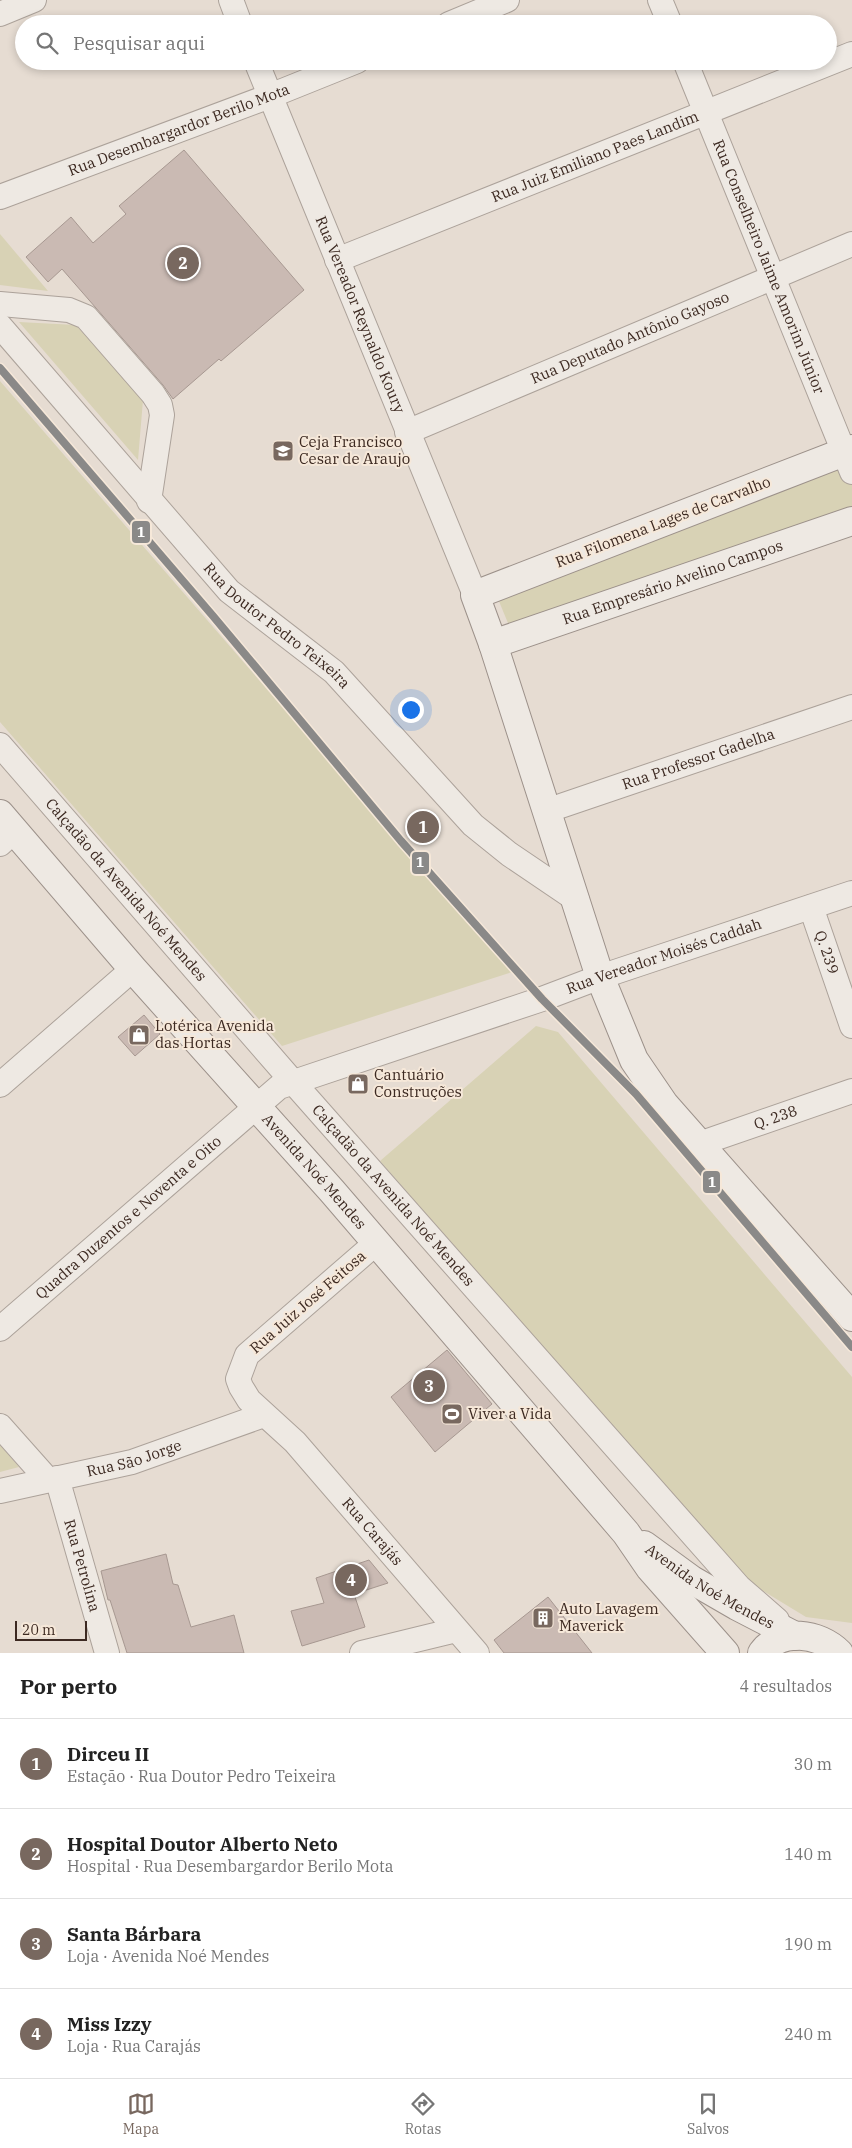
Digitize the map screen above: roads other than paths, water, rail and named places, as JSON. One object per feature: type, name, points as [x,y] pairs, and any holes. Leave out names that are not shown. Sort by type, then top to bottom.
[{"type":"street","points":[[0,14],[34,0]]},
{"type":"street","points":[[231,0],[237,15]]},
{"type":"street","points":[[471,15],[507,0]]},
{"type":"street","points":[[660,0],[666,15]]},
{"type":"street","name":"Rua Juiz Emiliano Paes Landim","points":[[837,60],[852,54]]},
{"type":"street","name":"Rua Vereador Reynaldo Koury","points":[[260,70],[474,595]]},
{"type":"street","name":"Rua Desembargardor Berilo Mota","points":[[0,197],[335,70]]},
{"type":"street","name":"Rua Conselheiro Jaime Amorim Júnior","points":[[690,70],[849,458]]},
{"type":"street","name":"Rua Juiz Emiliano Paes Landim","points":[[337,260],[812,70]]},
{"type":"street","name":"Rua Deputado Antônio Gayoso","points":[[407,432],[852,244]]},
{"type":"street","points":[[0,304],[70,310],[86,317],[153,394],[160,405],[162,415],[149,501]]},
{"type":"street","name":"Rua Doutor Pedro Teixeira","points":[[0,326],[149,501],[229,591],[334,672],[472,825],[509,854],[577,900]]},
{"type":"street","name":"Rua Filomena Lages de Carvalho","points":[[474,595],[849,458]]},
{"type":"street","name":"Rua Empresário Avelino Campos","points":[[493,644],[852,521]]},
{"type":"street","points":[[474,595],[493,644],[546,811],[577,900],[600,977],[620,1030],[634,1060],[664,1104],[852,1317]]},
{"type":"street","name":"Rua Professor Gadelha","points":[[546,811],[852,707]]},
{"type":"street","name":"Calçadão da Avenida Noé Mendes","points":[[0,746],[292,1082],[739,1587],[795,1636]]},
{"type":"street","name":"Avenida Noé Mendes","points":[[5,830],[133,969],[376,1243],[626,1533],[650,1568],[725,1653]]},
{"type":"street","name":"Rua Vereador Moisés Caddah","points":[[256,1107],[280,1087],[292,1082],[852,893]]},
{"type":"street","name":"Q. 239","points":[[811,907],[852,1026]]},
{"type":"street","points":[[0,1085],[133,969]]},
{"type":"street","name":"Q. 238","points":[[699,1144],[852,1091]]},
{"type":"street","name":"Quadra Duzentos e Noventa e Oito","points":[[0,1329],[256,1107]]},
{"type":"street","name":"Rua Juiz José Feitosa","points":[[264,1415],[249,1400],[238,1378],[246,1355],[376,1243]]},
{"type":"street","name":"Rua São Jorge","points":[[0,1491],[132,1462],[264,1415]]},
{"type":"street","name":"Rua Carajás","points":[[264,1415],[295,1442],[477,1653]]},
{"type":"street","points":[[0,1426],[53,1479]]},
{"type":"street","name":"Rua Petrolina","points":[[53,1479],[107,1653]]},
{"type":"street","name":"Avenida Noé Mendes","points":[[626,1533],[692,1580],[737,1606],[795,1636],[807,1636],[840,1648]]},
{"type":"street","points":[[362,1653],[456,1630]]},
{"type":"street","points":[[762,1653],[779,1640],[795,1636]]},
{"type":"place","name":"Hospital Doutor Alberto Neto","points":[[183,263]]},
{"type":"place","name":"Ceja Francisco Cesar de Araujo","points":[[283,451]]},
{"type":"place","name":"Dirceu II","points":[[423,827]]},
{"type":"place","name":"Lotérica Avenida das Hortas","points":[[139,1035]]},
{"type":"place","name":"Cantuário Construções","points":[[358,1084]]},
{"type":"place","name":"Santa Bárbara","points":[[429,1386]]},
{"type":"place","name":"Viver a Vida","points":[[452,1414]]},
{"type":"place","name":"Miss Izzy","points":[[351,1580]]},
{"type":"place","name":"Auto Lavagem Maverick","points":[[543,1618]]}]
